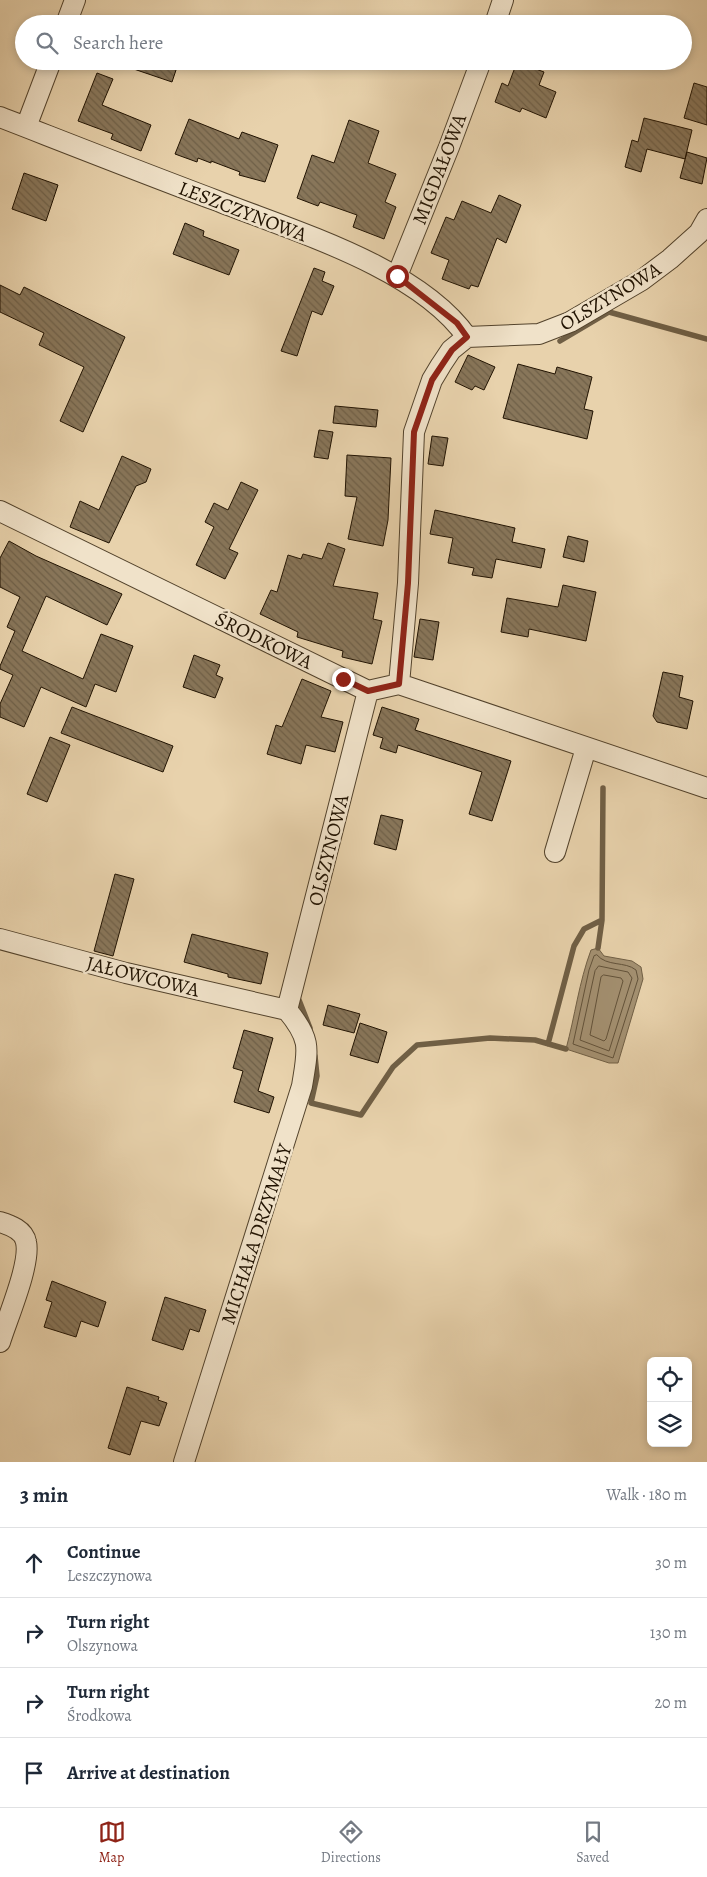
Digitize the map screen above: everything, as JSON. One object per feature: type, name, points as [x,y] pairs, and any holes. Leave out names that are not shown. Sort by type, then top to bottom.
[{"type":"street","points":[[69,15],[75,0]]},
{"type":"street","points":[[498,15],[503,0]]},
{"type":"street","points":[[26,127],[48,70]]},
{"type":"street","name":"MIGDAŁOWA","points":[[397,276],[477,70]]},
{"type":"street","name":"LESZCZYNOWA","points":[[0,117],[321,242],[397,276],[457,323],[467,337]]},
{"type":"street","name":"OLSZYNOWA","points":[[467,337],[520,336],[555,329],[642,280],[670,259],[699,233],[707,219]]},
{"type":"street","points":[[399,684],[408,583],[414,432],[432,380],[452,350],[467,337]]},
{"type":"street","name":"ŚRODKOWA","points":[[0,511],[368,691]]},
{"type":"street","points":[[368,691],[399,684],[488,712],[586,748],[707,788]]},
{"type":"street","name":"OLSZYNOWA","points":[[287,1010],[368,691]]},
{"type":"street","points":[[555,852],[586,748]]},
{"type":"street","name":"JAŁOWCOWA","points":[[0,940],[126,973],[287,1010]]},
{"type":"street","name":"MICHAŁA DRZYMAŁY","points":[[184,1462],[302,1086],[308,1048],[301,1027],[287,1010]]},
{"type":"street","points":[[0,1222],[12,1226],[26,1240],[26,1257],[0,1342]]},
{"type":"water","points":[[598,948],[604,956],[632,961],[641,967],[643,979],[618,1063],[609,1063],[566,1049],[587,962],[591,950]]},
{"type":"building","points":[[137,70],[176,70],[172,82]]},
{"type":"building","points":[[514,70],[539,70],[544,72],[539,85],[556,92],[546,118],[522,108],[520,112],[495,102],[502,83],[508,86]]},
{"type":"building","points":[[97,73],[113,79],[102,105],[151,125],[141,151],[111,139],[113,134],[78,121]]},
{"type":"building","points":[[694,83],[707,87],[707,125],[684,118]]},
{"type":"building","points":[[644,118],[692,130],[685,159],[647,149],[641,172],[625,167],[632,140],[638,142]]},
{"type":"building","points":[[189,119],[239,139],[242,132],[278,145],[265,182],[239,175],[240,172],[211,161],[211,163],[198,158],[197,162],[175,154]]},
{"type":"building","points":[[349,120],[379,131],[368,163],[396,174],[385,202],[396,207],[384,239],[353,227],[357,215],[320,202],[318,206],[297,198],[312,155],[334,163]]},
{"type":"building","points":[[687,152],[707,158],[702,184],[680,178]]},
{"type":"building","points":[[24,173],[58,185],[46,221],[12,209]]},
{"type":"building","points":[[499,195],[521,205],[506,243],[497,238],[478,287],[471,285],[469,289],[442,279],[449,260],[431,253],[446,217],[454,220],[462,201],[491,213]]},
{"type":"building","points":[[185,223],[204,231],[203,236],[239,250],[229,275],[173,254]]},
{"type":"building","points":[[314,268],[325,272],[322,281],[334,286],[322,315],[312,311],[297,356],[281,351]]},
{"type":"building","points":[[0,285],[20,295],[24,287],[125,337],[83,432],[60,421],[84,367],[39,345],[44,333],[0,312]]},
{"type":"building","points":[[468,355],[495,367],[484,390],[475,386],[472,390],[455,382]]},
{"type":"building","points":[[518,364],[555,374],[557,367],[592,377],[584,409],[593,411],[587,439],[503,418]]},
{"type":"building","points":[[335,406],[378,410],[376,427],[333,423]]},
{"type":"building","points":[[319,430],[333,432],[328,459],[314,457]]},
{"type":"building","points":[[432,436],[448,438],[443,466],[428,464]]},
{"type":"building","points":[[347,455],[391,458],[388,520],[383,546],[348,539],[357,497],[345,496]]},
{"type":"building","points":[[122,456],[151,469],[146,482],[136,486],[109,543],[70,527],[80,501],[99,510]]},
{"type":"building","points":[[241,482],[258,490],[229,549],[238,553],[225,579],[196,565],[214,527],[205,522],[214,503],[228,510]]},
{"type":"building","points":[[435,510],[515,528],[512,542],[545,549],[541,568],[496,559],[492,578],[472,575],[474,568],[448,563],[453,538],[430,534]]},
{"type":"building","points":[[568,536],[588,541],[584,562],[563,557]]},
{"type":"building","points":[[9,541],[36,556],[122,594],[107,625],[46,596],[22,651],[83,679],[101,634],[133,646],[116,692],[95,684],[86,707],[41,687],[24,727],[0,717],[0,704],[13,675],[0,669],[0,666],[15,631],[7,627],[20,597],[0,587],[0,558]]},
{"type":"building","points":[[328,543],[345,549],[333,586],[378,593],[373,619],[382,621],[372,664],[342,657],[343,651],[297,637],[298,632],[260,614],[271,590],[277,592],[288,555],[301,559],[303,554],[322,559]]},
{"type":"building","points":[[563,585],[596,592],[586,641],[529,629],[528,637],[501,632],[507,598],[558,607]]},
{"type":"building","points":[[420,619],[439,622],[433,660],[414,657]]},
{"type":"building","points":[[194,655],[220,665],[216,675],[223,678],[215,698],[183,687]]},
{"type":"building","points":[[663,672],[683,676],[679,697],[693,701],[687,729],[657,722],[653,716]]},
{"type":"building","points":[[302,679],[331,691],[321,717],[343,722],[335,752],[306,745],[301,764],[267,754],[276,725],[282,727]]},
{"type":"building","points":[[72,707],[173,746],[163,772],[61,733]]},
{"type":"building","points":[[382,707],[419,719],[415,730],[511,761],[492,821],[469,814],[482,772],[398,745],[396,753],[380,748],[383,738],[373,735]]},
{"type":"building","points":[[50,737],[70,745],[47,802],[27,794]]},
{"type":"building","points":[[381,815],[403,820],[396,850],[374,844]]},
{"type":"building","points":[[115,874],[134,879],[113,956],[94,951]]},
{"type":"building","points":[[192,934],[268,953],[261,984],[228,977],[228,974],[184,962]]},
{"type":"building","points":[[328,1005],[360,1014],[354,1033],[323,1025]]},
{"type":"building","points":[[360,1023],[387,1032],[378,1063],[350,1055]]},
{"type":"building","points":[[244,1030],[273,1038],[258,1091],[274,1097],[269,1113],[234,1102],[243,1071],[233,1068]]},
{"type":"building","points":[[52,1281],[106,1302],[98,1327],[81,1321],[76,1337],[44,1327],[52,1302],[46,1300]]},
{"type":"building","points":[[165,1297],[206,1310],[199,1332],[190,1329],[183,1350],[152,1340]]},
{"type":"building","points":[[127,1387],[159,1397],[158,1400],[167,1403],[159,1426],[141,1421],[130,1455],[108,1448]]},
{"type":"waterway","points":[[560,341],[609,312],[707,339]]},
{"type":"waterway","points":[[548,1044],[574,946],[584,929],[602,920],[603,788]]},
{"type":"waterway","points":[[598,948],[602,920]]},
{"type":"waterway","points":[[299,1000],[310,1028]]},
{"type":"waterway","points":[[315,1056],[317,1076],[311,1103],[361,1115],[393,1067],[417,1045],[490,1038],[535,1040],[566,1049]]},
{"type":"route","points":[[343,679],[368,691],[399,684],[408,583],[414,432],[432,380],[452,350],[467,337],[457,323],[397,276]]}]
